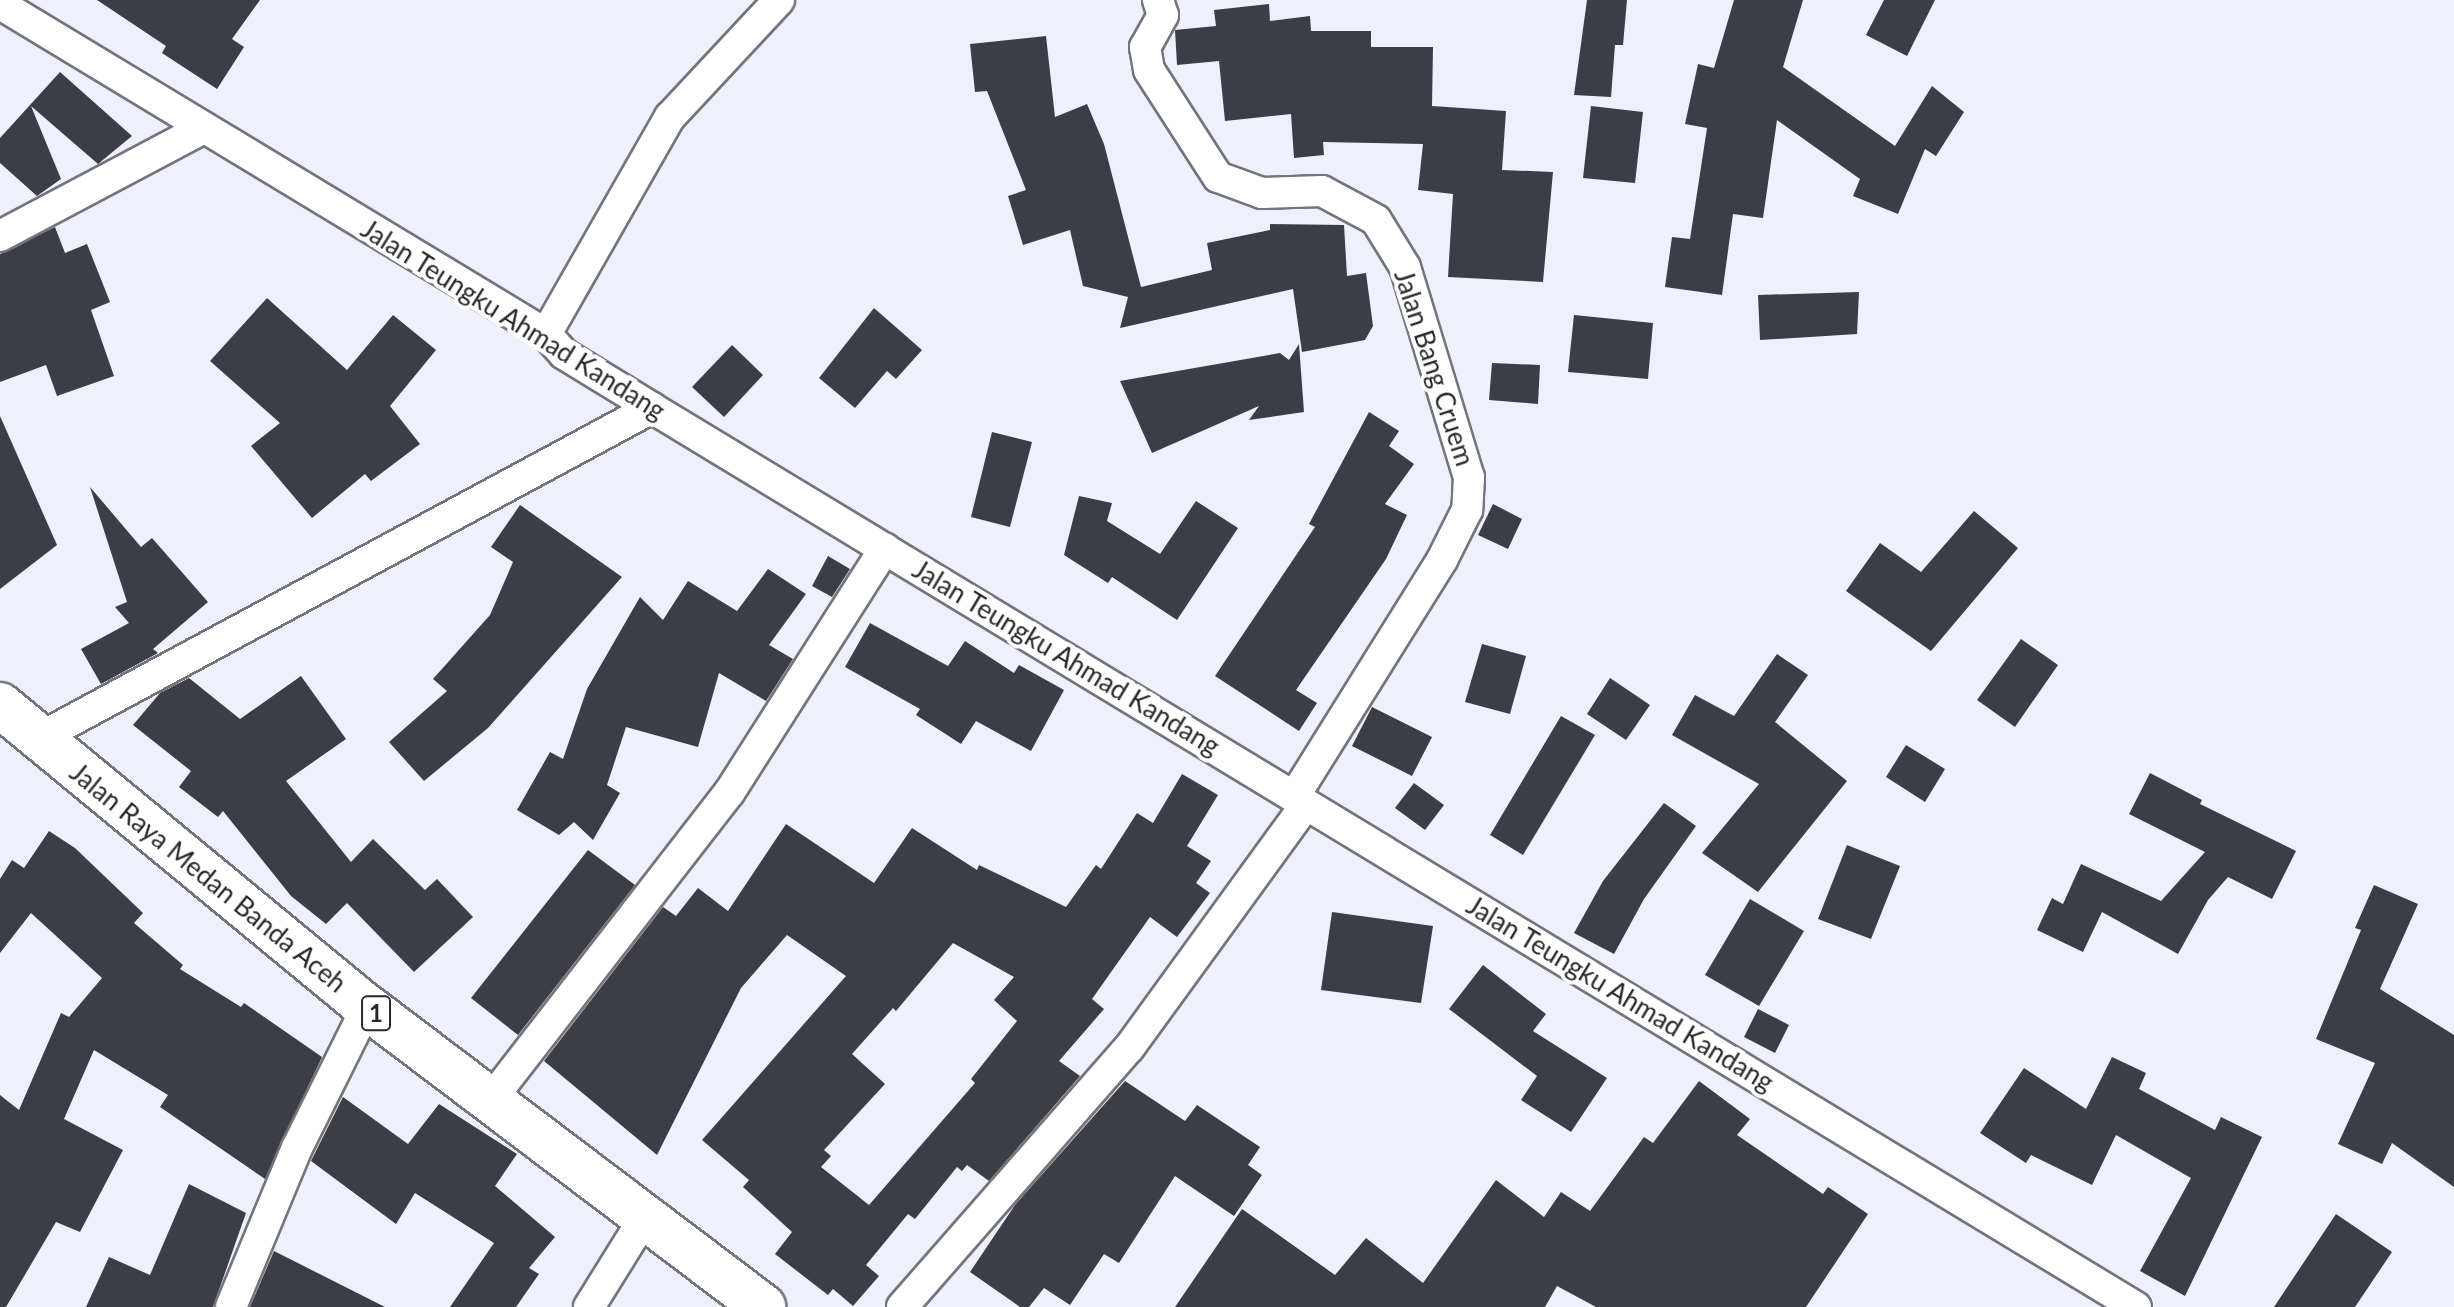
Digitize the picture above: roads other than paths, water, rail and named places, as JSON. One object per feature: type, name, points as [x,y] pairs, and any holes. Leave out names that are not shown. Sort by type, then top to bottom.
[{"type":"highway","name":"Jalan Raya Medan Banda Aceh","points":[[0,705],[367,1007],[763,1307]]},
{"type":"street","points":[[546,334],[670,117],[779,0]]},
{"type":"street","name":"Jalan Bang Cruem","points":[[902,1307],[1129,1048],[1300,800],[1442,560],[1467,510],[1469,477],[1405,267],[1376,220],[1322,191],[1262,193],[1218,177],[1149,70],[1145,47],[1163,15],[1158,0]]},
{"type":"street","name":"Jalan Teungku Ahmad Kandang","points":[[0,4],[202,129],[546,334],[564,354],[652,408],[2136,1307]]},
{"type":"street","points":[[0,236],[202,129]]},
{"type":"street","points":[[39,738],[652,408]]},
{"type":"street","points":[[489,1102],[729,793],[885,548]]},
{"type":"street","points":[[231,1307],[297,1148],[367,1007]]},
{"type":"street","points":[[589,1307],[645,1217]]}]
